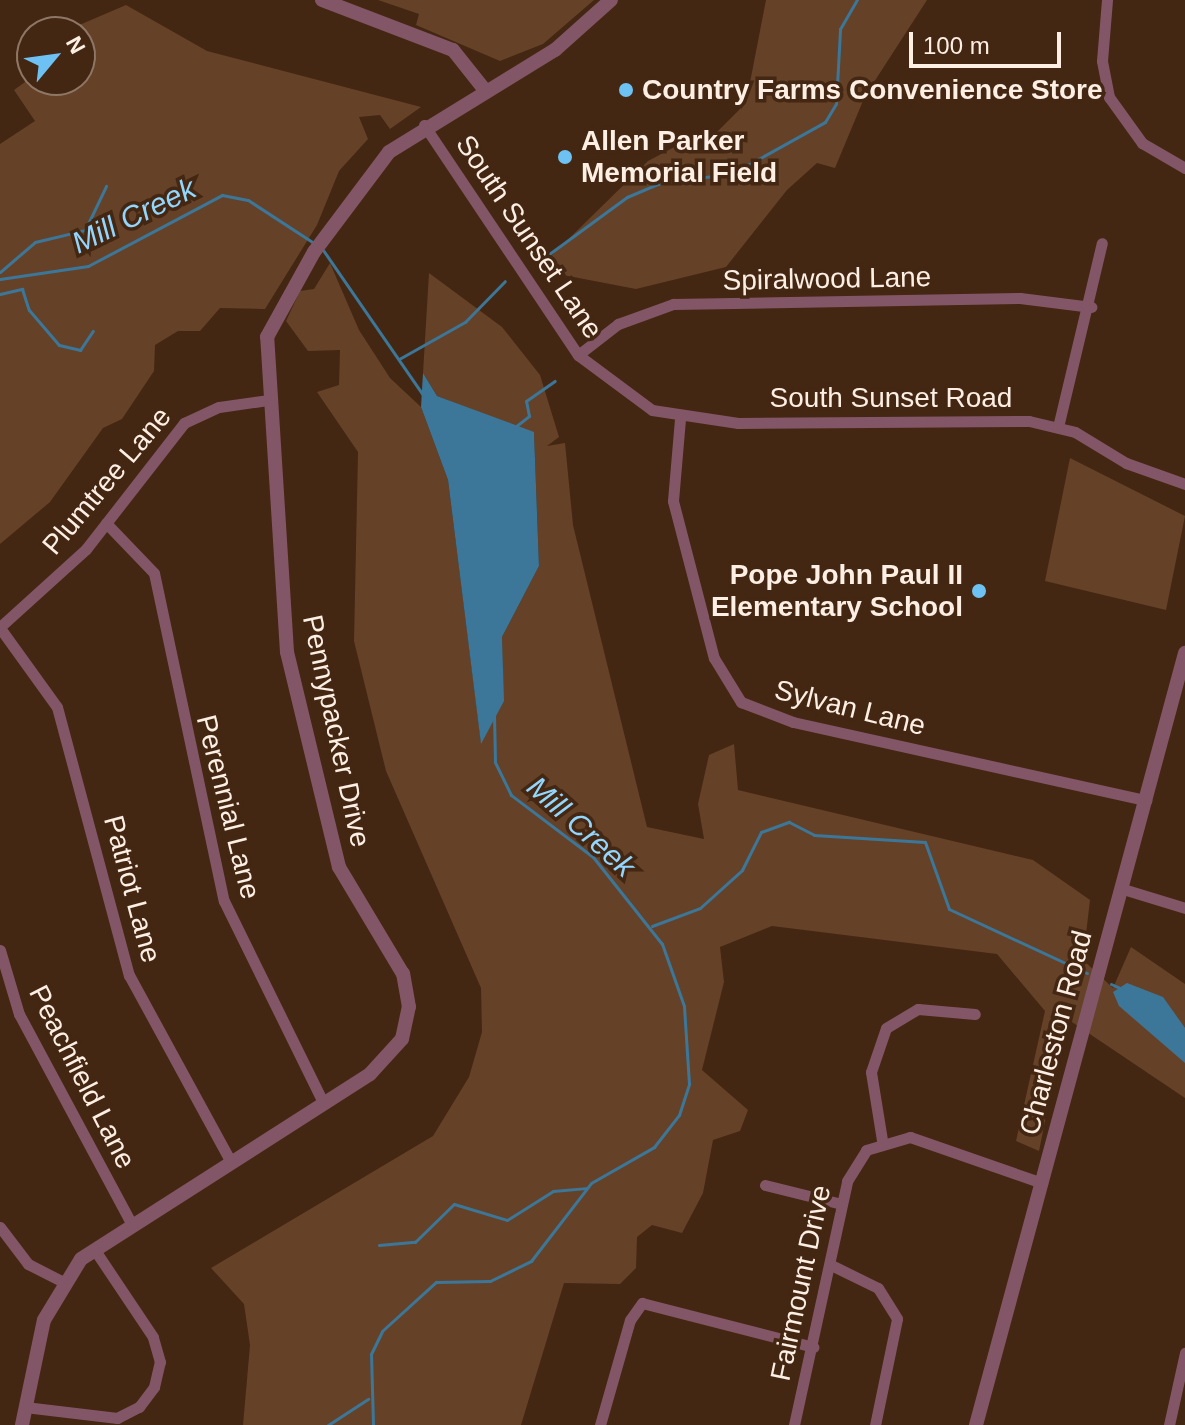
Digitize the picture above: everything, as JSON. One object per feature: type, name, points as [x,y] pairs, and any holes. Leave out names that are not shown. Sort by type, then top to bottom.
[{"type":"street","points":[[322,0],[453,50],[484,89]]},
{"type":"street","name":"Pennypacker Drive","points":[[22,1425],[39,1336],[63,1282],[94,1249],[394,1053],[409,1007],[403,974],[339,867],[291,671],[268,400],[267,337],[314,252],[389,152],[424,125],[563,44],[611,0]]},
{"type":"street","points":[[1107,0],[1102,36],[1106,84],[1123,121],[1142,143],[1185,168]]},
{"type":"street","name":"South Sunset Lane","points":[[424,125],[578,355],[627,396],[680,419]]},
{"type":"street","points":[[1058,427],[1091,307],[1102,243]]},
{"type":"street","name":"Spiralwood Lane","points":[[578,355],[618,324],[673,304],[1020,298],[1091,307]]},
{"type":"street","name":"Plumtree Lane","points":[[0,628],[106,523],[184,423],[219,407],[268,400]]},
{"type":"street","name":"South Sunset Road","points":[[680,419],[995,418],[1058,427],[1185,484]]},
{"type":"street","name":"Sylvan Lane","points":[[680,419],[673,501],[714,658],[741,702],[793,722],[1146,800]]},
{"type":"street","name":"Perennial Lane","points":[[106,523],[154,573],[224,901],[323,1102]]},
{"type":"street","name":"Patriot Lane","points":[[0,628],[61,718],[129,975],[230,1160]]},
{"type":"street","name":"Charleston Road","points":[[976,1425],[1185,653]]},
{"type":"street","points":[[1123,889],[1185,908]]},
{"type":"street","name":"Peachfield Lane","points":[[0,950],[19,1014],[131,1223]]},
{"type":"street","points":[[975,1014],[918,1009],[886,1028],[871,1072],[882,1140],[922,1140],[1042,1183]]},
{"type":"street","name":"Fairmount Drive","points":[[794,1425],[851,1169],[882,1140]]},
{"type":"street","points":[[765,1185],[842,1204]]},
{"type":"street","points":[[0,1227],[28,1264],[63,1282]]},
{"type":"street","points":[[25,1407],[117,1418],[139,1407],[154,1387],[160,1362],[153,1337],[94,1249]]},
{"type":"street","points":[[831,1265],[878,1288],[897,1319],[875,1425]]},
{"type":"street","points":[[600,1425],[630,1320],[642,1303],[813,1347]]},
{"type":"street","points":[[1169,1425],[1185,1357]]},
{"type":"shaded area","points":[[378,0],[594,0],[543,44],[500,61],[416,25],[419,14]]},
{"type":"shaded area","points":[[766,0],[927,0],[865,96],[835,168],[817,163],[787,190],[726,267],[636,289],[537,270],[648,161],[680,144],[709,140],[746,103]]},
{"type":"shaded area","points":[[126,5],[207,51],[421,107],[390,129],[380,115],[359,117],[368,139],[339,171],[317,225],[265,309],[220,308],[200,331],[178,331],[155,345],[154,371],[122,419],[103,428],[50,502],[0,544],[0,144],[35,121],[18,96],[96,96],[96,18]]},
{"type":"shaded area","points":[[330,263],[359,330],[390,378],[421,407],[448,480],[481,742],[503,701],[502,637],[539,566],[534,433],[437,396],[423,373],[429,273],[502,327],[540,375],[559,437],[547,446],[565,443],[573,525],[647,827],[704,839],[698,804],[709,755],[734,744],[738,790],[1033,860],[1090,900],[1083,960],[1113,988],[1131,947],[1185,984],[1185,1098],[1066,1018],[1039,1151],[1016,1141],[1045,1011],[997,954],[772,926],[720,947],[724,982],[702,1070],[748,1110],[740,1131],[713,1140],[703,1193],[682,1233],[652,1225],[637,1237],[636,1268],[620,1284],[564,1283],[521,1425],[243,1425],[250,1345],[244,1304],[211,1268],[433,1136],[469,1077],[482,1032],[481,988],[386,771],[354,641],[358,452],[317,392],[339,385],[340,350],[308,351],[286,321],[300,291],[314,289]]},
{"type":"shaded area","points":[[1070,458],[1185,516],[1166,610],[1045,581]]},
{"type":"water","points":[[423,373],[437,396],[534,432],[539,566],[502,637],[504,701],[481,744],[448,480],[421,407]]},
{"type":"water","points":[[1127,983],[1163,997],[1185,1028],[1185,1063],[1119,1006],[1113,992]]},
{"type":"waterway","points":[[545,257],[627,197],[657,184],[733,173],[825,122],[836,104],[840,29],[857,0]]},
{"type":"waterway","points":[[0,272],[35,242],[85,230],[106,186]]},
{"type":"waterway","name":"Mill Creek","points":[[0,279],[88,266],[222,195],[248,200],[314,243]]},
{"type":"waterway","name":"Mill Creek","points":[[323,250],[423,395]]},
{"type":"waterway","points":[[399,359],[465,322],[505,281]]},
{"type":"waterway","points":[[0,294],[22,289],[29,310],[59,345],[80,350],[93,331]]},
{"type":"waterway","points":[[515,427],[529,416],[526,401],[555,381]]},
{"type":"waterway","name":"Mill Creek","points":[[373,1425],[371,1354],[382,1331],[436,1282],[490,1281],[531,1261],[591,1183],[654,1147],[679,1115],[689,1084],[684,1006],[662,944],[593,857],[511,795],[495,762],[494,716]]},
{"type":"waterway","points":[[652,926],[700,908],[742,870],[761,832],[789,822],[814,835],[925,842],[949,909],[1087,973]]},
{"type":"waterway","points":[[1111,984],[1122,989]]},
{"type":"waterway","points":[[379,1245],[415,1242],[454,1204],[507,1220],[553,1191],[586,1188]]},
{"type":"waterway","points":[[328,1425],[368,1399]]},
{"type":"place","name":"Country Farms Convenience Store","points":[[626,90]]},
{"type":"place","name":"Allen Parker Memorial Field","points":[[565,157]]},
{"type":"place","name":"Pope John Paul II Elementary School","points":[[979,591]]}]
